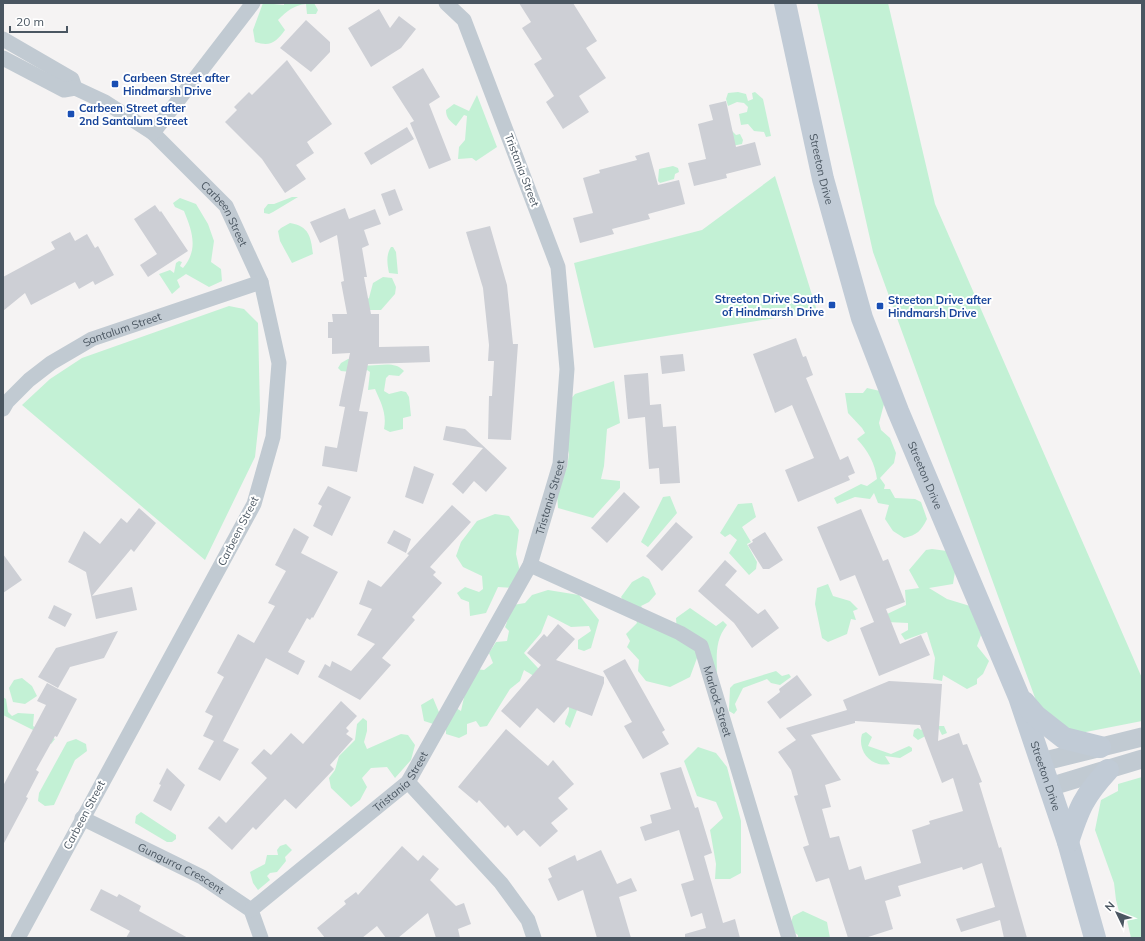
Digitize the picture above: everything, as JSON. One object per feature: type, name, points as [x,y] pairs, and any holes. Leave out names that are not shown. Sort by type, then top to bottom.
[{"type":"main road","name":"Streeton Drive","points":[[785,3],[823,179],[862,318],[898,411],[1019,697],[1068,842],[1095,938]]},
{"type":"main road","points":[[1019,697],[1036,716],[1064,738],[1100,747]]},
{"type":"main road","points":[[1068,842],[1079,808],[1087,794],[1108,770]]},
{"type":"street","points":[[153,133],[253,3]]},
{"type":"street","name":"Tristania Street","points":[[251,910],[408,782],[530,565],[560,464],[567,369],[558,267],[464,20],[446,3]]},
{"type":"street","name":"Carbeen Street","points":[[3,39],[72,79],[75,88]]},
{"type":"street","name":"Carbeen Street","points":[[3,58],[64,90],[75,88],[105,102],[153,133],[226,206],[261,282],[279,363],[273,437],[254,504],[18,938]]},
{"type":"street","name":"Santalum Street","points":[[3,409],[7,402],[29,380],[50,364],[92,339],[261,282]]},
{"type":"street","name":"Marlock Street","points":[[530,565],[680,633],[701,646],[789,938]]},
{"type":"street","points":[[1041,762],[1142,737]]},
{"type":"street","points":[[1049,787],[1142,759]]},
{"type":"street","points":[[408,782],[501,883],[528,920],[534,938]]},
{"type":"street","name":"Gungurra Crescent","points":[[82,818],[202,877],[251,910]]},
{"type":"street","points":[[251,910],[261,938]]},
{"type":"green space","points":[[263,3],[284,5],[284,3],[314,3],[318,10],[316,14],[307,14],[306,4],[291,9],[278,20],[285,30],[279,38],[269,44],[265,44],[255,42],[253,30]]},
{"type":"green space","points":[[817,3],[888,3],[935,204],[1142,678],[1142,721],[1050,739],[873,252]]},
{"type":"green space","points":[[738,92],[746,94],[748,101],[753,99],[752,93],[755,92],[763,99],[771,136],[766,137],[764,132],[754,131],[748,124],[741,125],[739,114],[747,112],[748,107],[744,103],[737,102],[728,106],[726,99],[728,93]]},
{"type":"green space","points":[[477,95],[497,147],[476,161],[472,158],[458,159],[459,147],[465,140],[467,116],[464,115],[456,126],[450,121],[446,110],[454,104],[469,111]]},
{"type":"green space","points":[[732,131],[736,135],[740,134],[743,140],[742,144],[732,146]]},
{"type":"green space","points":[[673,166],[678,168],[679,172],[675,174],[674,179],[660,183],[658,181],[659,169]]},
{"type":"green space","points":[[775,176],[817,311],[594,348],[574,263],[702,230]]},
{"type":"green space","points":[[292,197],[298,197],[269,214],[264,213],[264,209],[268,204],[274,204]]},
{"type":"green space","points":[[180,198],[196,204],[208,224],[214,241],[211,262],[221,269],[222,281],[209,287],[186,274],[177,280],[180,287],[172,294],[159,274],[170,270],[174,273],[176,263],[179,261],[182,262],[180,266],[183,268],[191,254],[192,247],[191,233],[184,211],[175,207],[173,203]]},
{"type":"green space","points":[[290,223],[296,224],[308,233],[313,254],[292,263],[280,241],[278,231]]},
{"type":"green space","points":[[391,247],[393,247],[396,252],[398,274],[389,273],[387,259]]},
{"type":"green space","points":[[383,277],[392,278],[396,287],[395,294],[381,310],[363,310],[364,302],[369,298],[373,283]]},
{"type":"green space","points":[[229,306],[244,309],[258,323],[260,411],[255,457],[205,560],[22,405],[50,379],[82,358]]},
{"type":"green space","points":[[348,359],[353,359],[365,365],[392,365],[404,371],[399,376],[389,375],[386,378],[384,391],[389,394],[401,391],[406,392],[409,397],[411,416],[403,418],[403,429],[390,432],[384,429],[385,418],[383,408],[375,389],[368,390],[370,372],[367,370],[362,373],[341,371],[338,368],[341,363]]},
{"type":"green space","points":[[614,381],[620,423],[607,429],[604,466],[601,479],[620,481],[620,488],[593,518],[558,508],[557,493],[563,473],[567,468],[569,454],[565,439],[562,410],[575,394]]},
{"type":"green space","points":[[867,388],[880,391],[884,404],[879,423],[881,430],[890,438],[896,453],[894,463],[880,478],[885,485],[884,489],[890,489],[895,498],[915,499],[921,502],[927,519],[923,527],[918,532],[904,538],[893,531],[885,519],[889,505],[878,503],[874,493],[870,499],[855,497],[837,504],[834,498],[861,484],[867,486],[877,479],[875,468],[870,458],[857,439],[865,433],[848,413],[845,393],[863,393]]},
{"type":"green space","points":[[670,496],[677,513],[648,547],[641,542],[663,497]]},
{"type":"green space","points":[[752,503],[756,517],[742,527],[751,542],[747,544],[757,562],[756,569],[749,575],[729,553],[737,540],[730,534],[725,537],[720,533],[738,504]]},
{"type":"green space","points":[[495,514],[509,516],[519,530],[516,554],[520,572],[512,588],[498,587],[486,613],[470,616],[469,602],[461,599],[457,593],[465,587],[479,592],[483,589],[482,576],[463,567],[456,556],[461,542],[477,521]]},
{"type":"green space","points":[[932,549],[947,551],[956,566],[953,584],[929,588],[947,599],[970,606],[981,635],[977,646],[989,661],[983,674],[977,679],[977,684],[967,689],[943,675],[942,681],[933,679],[935,658],[927,632],[905,640],[901,634],[908,630],[908,623],[887,622],[885,615],[906,605],[905,590],[919,588],[909,570],[926,550]]},
{"type":"green space","points":[[643,576],[649,579],[656,594],[649,602],[641,606],[645,612],[677,633],[676,618],[690,608],[716,626],[723,621],[727,625],[718,643],[717,677],[697,658],[690,677],[670,687],[646,681],[638,671],[639,660],[627,647],[630,641],[626,634],[637,623],[633,609],[628,607],[621,597],[632,582]]},
{"type":"green space","points":[[828,584],[833,596],[850,601],[858,609],[853,611],[856,620],[851,619],[847,634],[828,642],[822,638],[815,604],[817,588]]},
{"type":"green space","points":[[548,590],[579,595],[599,620],[591,648],[584,651],[578,649],[578,640],[591,631],[589,626],[571,627],[548,615],[541,633],[524,653],[577,710],[570,728],[565,724],[569,709],[564,698],[551,687],[524,670],[520,681],[510,689],[487,726],[480,727],[476,721],[467,724],[467,734],[459,738],[446,734],[446,728],[424,721],[421,705],[433,698],[441,717],[456,708],[461,711],[466,688],[476,669],[484,670],[493,663],[489,653],[496,642],[507,641],[509,631],[505,627],[513,605],[525,603],[532,595]]},
{"type":"green space","points":[[776,671],[782,676],[789,674],[791,677],[780,685],[771,683],[767,679],[743,688],[735,704],[737,710],[734,714],[729,711],[730,688],[734,684]]},
{"type":"green space","points":[[22,678],[32,686],[37,696],[25,704],[13,702],[9,688],[14,680]]},
{"type":"green space","points":[[3,697],[6,699],[8,712],[12,716],[18,713],[34,714],[33,726],[55,739],[51,744],[33,730],[3,715]]},
{"type":"green space","points":[[363,718],[367,721],[367,731],[364,742],[367,749],[401,734],[408,735],[415,745],[411,760],[395,778],[387,767],[371,768],[362,778],[367,787],[360,800],[351,807],[331,788],[329,778],[335,770],[339,756],[355,740],[357,724]]},
{"type":"green space","points":[[927,726],[944,726],[947,733],[942,735],[939,729],[918,740],[913,736],[914,730],[918,728],[921,730]]},
{"type":"green space","points":[[866,732],[872,737],[868,746],[891,754],[909,746],[912,748],[912,751],[900,758],[885,756],[890,764],[883,765],[871,761],[864,752],[862,746],[862,734]]},
{"type":"green space","points":[[76,739],[86,744],[87,751],[75,760],[54,805],[45,806],[38,801],[39,793],[67,742]]},
{"type":"green space","points":[[698,747],[716,753],[727,767],[741,821],[741,873],[730,879],[715,879],[716,864],[710,830],[723,818],[716,802],[697,796],[684,761]]},
{"type":"green space","points":[[1142,777],[1142,938],[1131,938],[1127,920],[1121,919],[1116,900],[1114,883],[1095,830],[1101,800],[1118,791],[1118,784]]},
{"type":"green space","points":[[141,812],[176,835],[176,839],[172,842],[167,842],[135,823],[136,816]]},
{"type":"green space","points":[[286,844],[292,850],[285,857],[286,861],[277,872],[270,873],[267,876],[270,880],[258,890],[253,883],[250,872],[265,864],[267,855],[278,855],[277,850],[280,846]]},
{"type":"green space","points":[[803,911],[827,922],[830,938],[798,938],[798,935],[789,929],[793,916]]},
{"type":"building","points":[[519,3],[573,3],[597,41],[586,48],[606,78],[579,96],[589,112],[563,129],[546,102],[554,96],[534,64],[542,59],[522,28],[531,22]]},
{"type":"building","points":[[379,9],[390,28],[399,16],[416,29],[401,48],[371,67],[348,28]]},
{"type":"building","points":[[306,20],[330,42],[330,52],[311,72],[280,48]]},
{"type":"building","points":[[287,60],[332,124],[307,142],[314,153],[296,165],[306,179],[285,193],[262,159],[225,122],[237,110],[234,107],[249,92],[252,95]]},
{"type":"building","points":[[423,68],[440,97],[429,104],[451,160],[429,169],[410,123],[414,121],[392,87]]},
{"type":"building","points":[[726,101],[736,147],[755,142],[761,165],[726,174],[727,178],[694,186],[688,163],[706,159],[698,124],[713,120],[709,105]]},
{"type":"building","points":[[407,127],[414,139],[371,165],[364,153]]},
{"type":"building","points":[[649,152],[658,185],[679,180],[685,204],[648,214],[650,219],[612,229],[614,234],[580,243],[573,218],[593,213],[583,178],[600,173],[599,170],[637,160],[635,156]]},
{"type":"building","points":[[395,189],[403,210],[389,216],[381,194]]},
{"type":"building","points":[[155,205],[160,212],[161,211],[188,251],[148,277],[140,265],[157,254],[134,219]]},
{"type":"building","points":[[345,208],[349,219],[375,209],[381,224],[364,230],[369,245],[362,248],[367,277],[364,277],[371,314],[379,314],[379,347],[429,346],[430,362],[368,364],[359,411],[368,412],[357,472],[322,466],[325,446],[337,448],[345,407],[339,406],[350,353],[332,354],[332,338],[328,338],[328,322],[333,322],[332,314],[347,314],[341,282],[344,281],[337,235],[320,243],[310,222]]},
{"type":"building","points":[[490,226],[507,285],[513,344],[518,344],[511,440],[488,439],[489,396],[492,396],[494,361],[488,361],[489,345],[483,288],[466,232]]},
{"type":"building","points":[[70,232],[75,241],[87,234],[95,248],[98,246],[114,275],[95,285],[93,281],[79,289],[75,282],[31,305],[25,293],[3,311],[3,277],[55,249],[51,242]]},
{"type":"building","points":[[796,338],[803,357],[806,356],[813,375],[806,378],[840,460],[848,456],[855,473],[848,476],[850,480],[798,502],[785,470],[814,458],[792,405],[775,413],[753,354]]},
{"type":"building","points":[[683,354],[685,371],[662,374],[660,356]]},
{"type":"building","points":[[648,373],[650,405],[661,404],[663,427],[676,426],[680,483],[660,484],[659,468],[649,469],[645,417],[628,419],[624,375]]},
{"type":"building","points":[[446,426],[465,429],[507,468],[486,492],[474,481],[463,494],[452,484],[483,448],[443,440]]},
{"type":"building","points":[[414,466],[434,474],[423,504],[405,497]]},
{"type":"building","points":[[328,486],[351,497],[332,536],[313,526],[322,506],[318,504]]},
{"type":"building","points":[[624,492],[640,507],[607,543],[591,528]]},
{"type":"building","points":[[452,505],[471,522],[430,567],[436,572],[433,575],[442,583],[412,617],[415,620],[382,658],[391,665],[360,700],[318,677],[325,664],[330,667],[332,661],[351,671],[375,644],[357,635],[372,609],[359,604],[368,580],[381,587],[409,555],[407,554]]},
{"type":"building","points":[[139,508],[156,523],[134,552],[131,549],[92,596],[132,587],[137,610],[96,619],[86,572],[68,562],[84,531],[100,544],[121,518],[127,523]]},
{"type":"building","points":[[861,509],[883,561],[888,559],[905,602],[886,609],[900,644],[921,635],[930,655],[879,676],[860,628],[874,622],[855,575],[840,581],[817,527]]},
{"type":"building","points":[[676,522],[693,537],[662,571],[646,556]]},
{"type":"building","points":[[294,528],[309,537],[301,553],[338,572],[313,618],[312,617],[310,620],[307,618],[288,652],[305,661],[298,675],[266,658],[223,741],[239,749],[220,781],[198,769],[214,741],[203,736],[213,716],[205,712],[224,677],[217,673],[238,634],[254,643],[275,606],[268,603],[286,571],[275,565]]},
{"type":"building","points":[[394,530],[411,539],[406,553],[387,543]]},
{"type":"building","points":[[765,532],[783,560],[769,569],[763,569],[748,545],[753,542],[752,540]]},
{"type":"building","points":[[3,554],[22,580],[3,593]]},
{"type":"building","points":[[725,560],[737,571],[725,585],[758,614],[765,609],[779,628],[752,648],[734,623],[698,591]]},
{"type":"building","points":[[54,605],[72,614],[65,627],[48,618]]},
{"type":"building","points":[[558,624],[575,639],[556,660],[604,677],[604,683],[592,716],[568,707],[554,723],[537,708],[520,728],[501,711],[541,665],[527,653],[544,634],[547,637]]},
{"type":"building","points":[[118,631],[104,658],[70,667],[58,688],[38,677],[56,648]]},
{"type":"building","points":[[625,659],[665,730],[662,732],[669,744],[643,759],[624,726],[632,722],[603,671]]},
{"type":"building","points":[[797,675],[812,695],[780,719],[767,702],[780,692],[779,689]]},
{"type":"building","points":[[889,681],[942,684],[938,741],[959,733],[963,745],[967,744],[982,782],[979,783],[999,848],[1001,847],[1027,938],[1004,938],[1000,920],[961,932],[956,919],[995,907],[982,863],[963,870],[962,867],[898,886],[901,896],[885,901],[893,929],[865,938],[848,938],[829,878],[816,882],[803,847],[809,845],[794,796],[798,795],[791,770],[778,752],[796,740],[786,728],[847,710],[843,700]],"holes":[[[855,721],[920,725],[942,783],[953,778],[963,811],[929,821],[930,824],[912,830],[921,863],[865,880],[861,866],[849,870],[839,836],[830,838],[822,809],[831,807],[825,785],[841,780],[811,735],[855,723]]]},
{"type":"building","points":[[47,683],[77,699],[57,737],[55,736],[36,770],[39,772],[26,797],[28,798],[3,845],[3,786],[46,705],[37,701]]},
{"type":"building","points":[[341,701],[357,716],[346,728],[349,731],[346,734],[353,739],[330,765],[334,769],[296,809],[285,799],[256,830],[253,827],[232,850],[208,828],[219,816],[226,823],[267,778],[251,763],[264,749],[271,755],[291,733],[303,744]]},
{"type":"building","points":[[506,729],[548,766],[553,760],[574,784],[558,798],[568,809],[551,823],[558,831],[540,847],[524,830],[517,836],[508,825],[505,828],[479,800],[477,803],[458,787]]},
{"type":"building","points":[[681,767],[695,808],[698,807],[712,853],[704,856],[723,923],[735,919],[740,938],[685,938],[685,934],[706,928],[702,913],[691,917],[681,884],[694,880],[679,830],[645,841],[640,827],[652,823],[650,815],[671,809],[660,773]]},
{"type":"building","points":[[167,768],[185,785],[171,811],[153,801]]},
{"type":"building","points":[[402,846],[418,861],[423,855],[439,869],[430,880],[456,906],[464,903],[471,924],[458,929],[460,938],[436,938],[428,913],[398,938],[386,938],[377,926],[362,938],[325,938],[317,928],[346,904],[344,901],[356,892],[358,895]]},
{"type":"building","points":[[601,850],[617,884],[631,878],[637,891],[619,897],[631,938],[597,938],[583,890],[558,901],[548,879],[552,877],[548,868],[575,855],[577,861]]},
{"type":"building","points":[[101,889],[117,897],[119,894],[141,906],[139,911],[188,938],[126,938],[130,931],[90,910]]},
{"type":"place","name":"Carbeen Street after Hindmarsh Drive","points":[[115,84]]},
{"type":"place","name":"Carbeen Street after 2nd Santalum Street","points":[[71,114]]},
{"type":"place","name":"Streeton Drive South of Hindmarsh Drive","points":[[832,305]]},
{"type":"place","name":"Streeton Drive after Hindmarsh Drive","points":[[880,306]]}]
